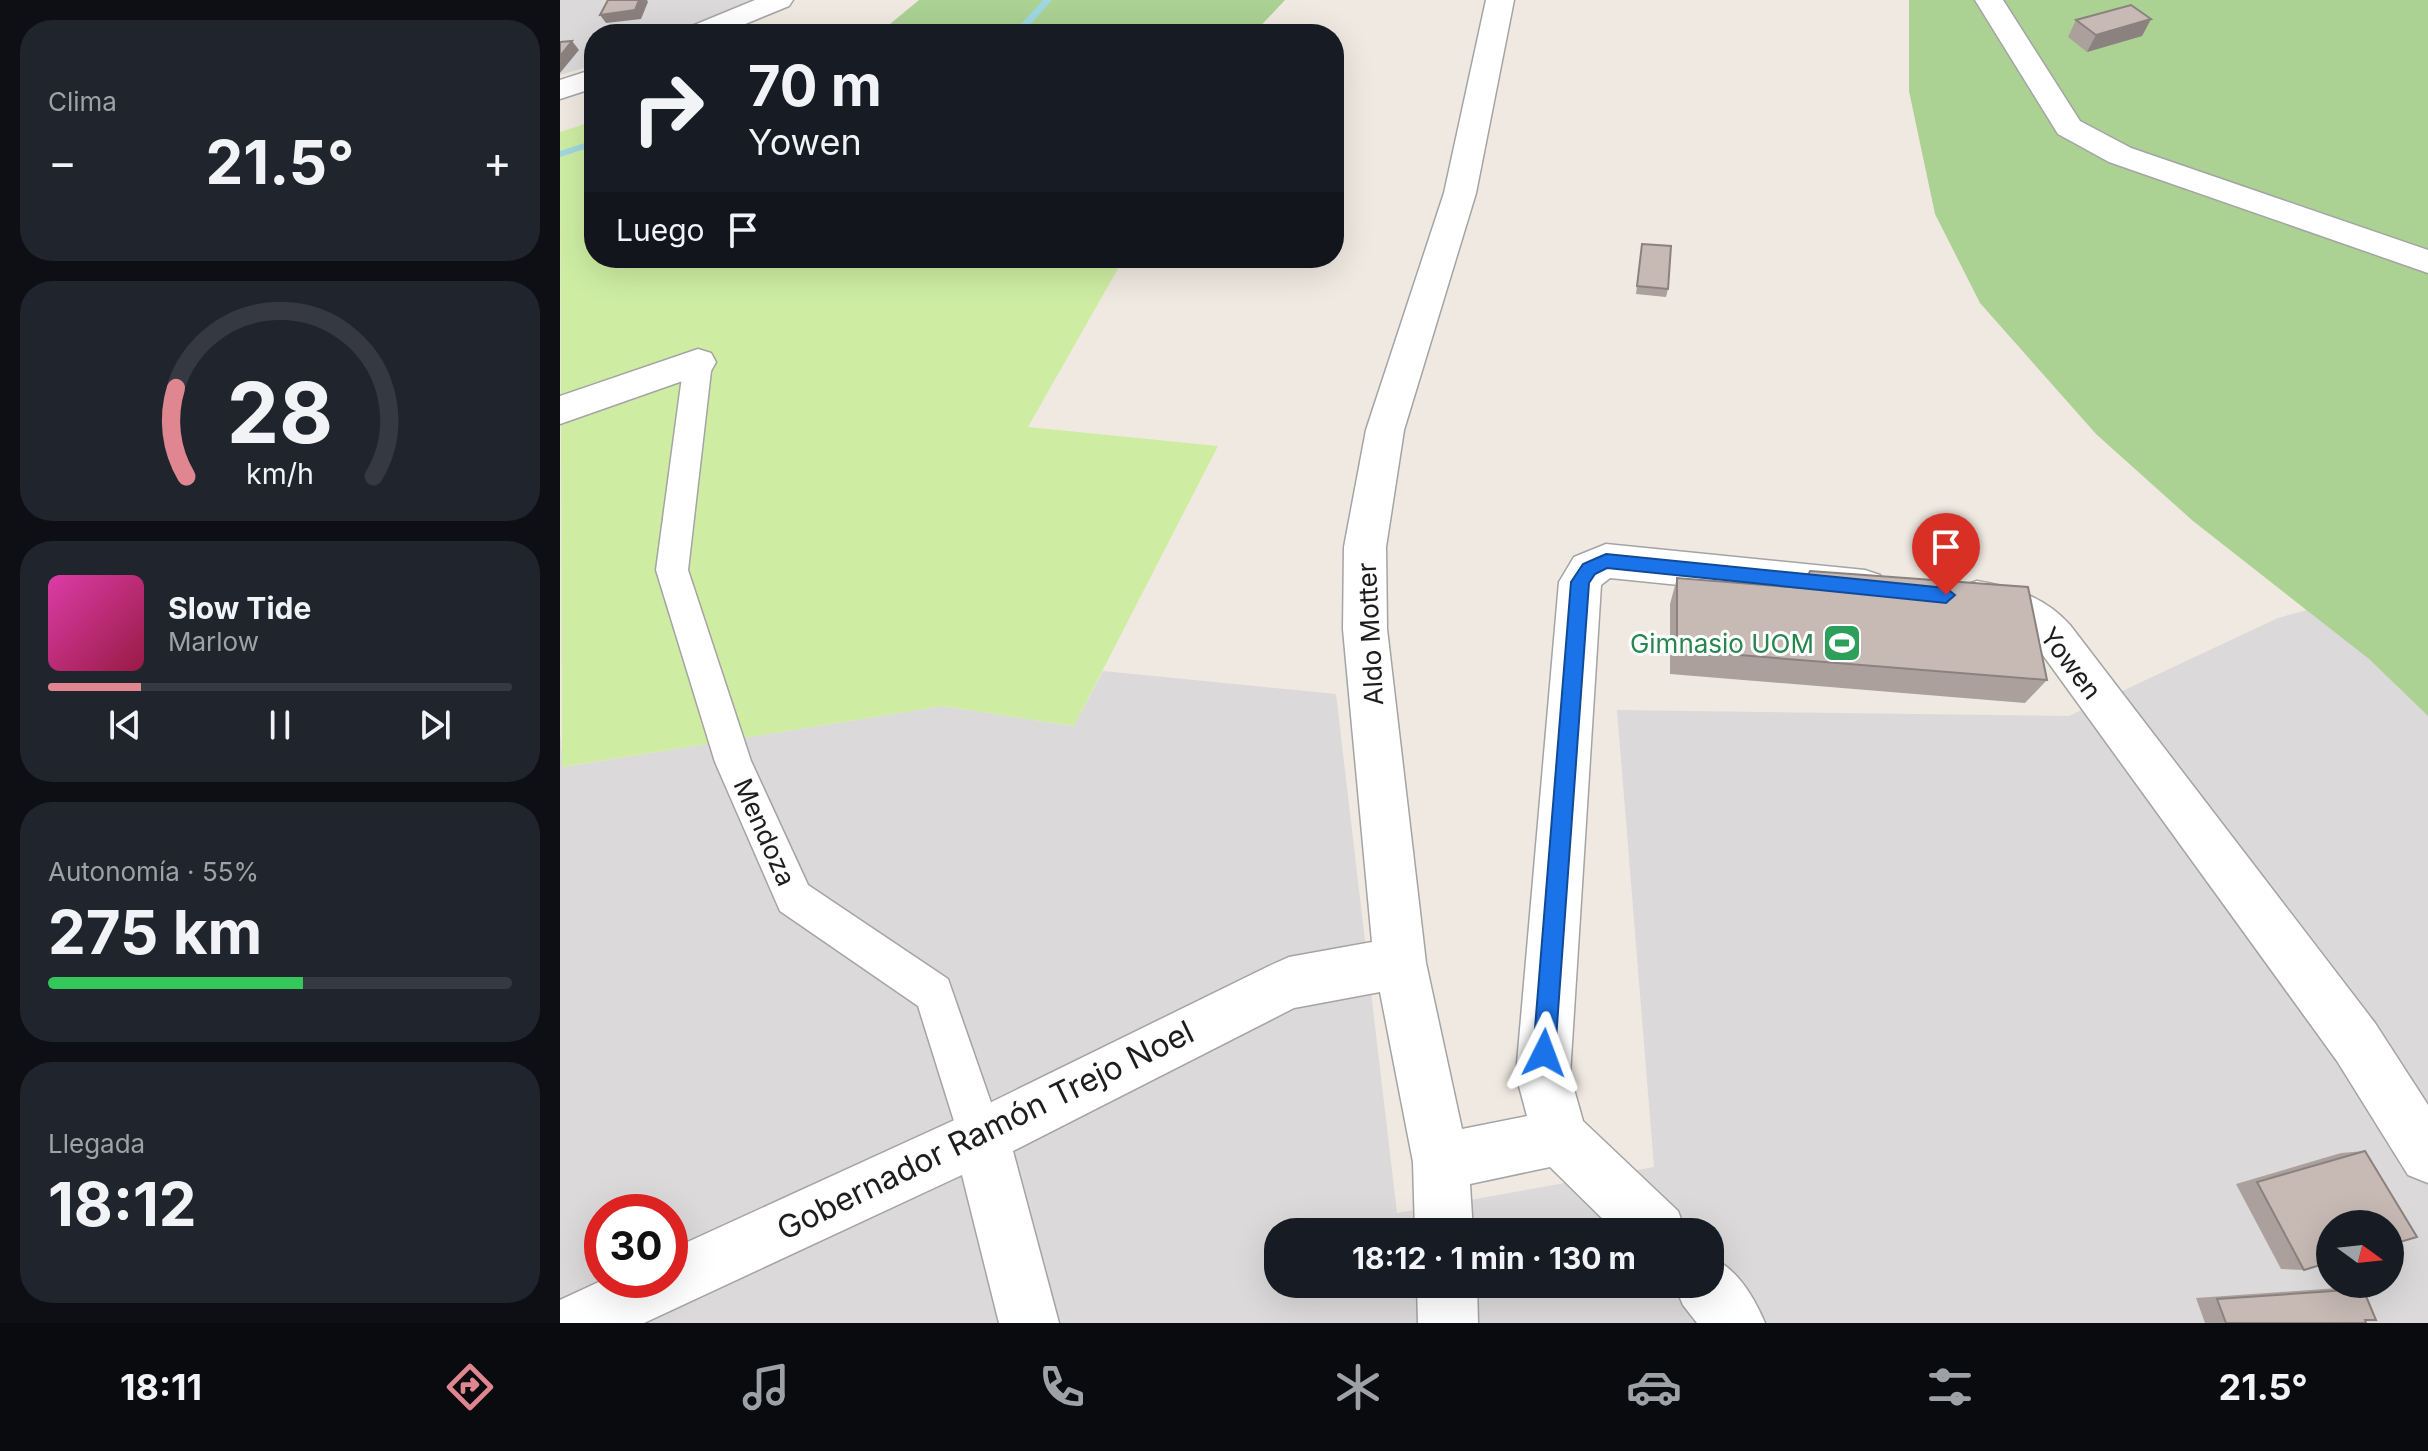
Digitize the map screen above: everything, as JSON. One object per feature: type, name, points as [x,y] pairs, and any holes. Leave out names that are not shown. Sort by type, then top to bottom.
[{"type":"street","points":[[699,24],[779,0]]},
{"type":"street","name":"Aldo Motter","points":[[1443,1218],[1441,1162],[1400,963],[1365,629],[1365,547],[1385,430],[1460,193],[1500,0]]},
{"type":"street","points":[[1989,0],[2069,127],[2092,142],[2120,155],[2428,262]]},
{"type":"street","points":[[560,90],[584,82]]},
{"type":"street","points":[[560,410],[698,362]]},
{"type":"street","name":"Mendoza","points":[[698,362],[672,570],[733,762],[794,898],[934,993],[981,1137],[1029,1323]]},
{"type":"street","name":"Yowen","points":[[1560,1137],[1543,1075],[1580,582],[1589,569],[1606,561],[2007,602],[2029,612],[2052,632],[2088,685],[2356,1042],[2428,1155]]},
{"type":"street","name":"Gobernador Ramón Trejo Noel","points":[[577,1323],[981,1137],[1289,983],[1400,963]]},
{"type":"street","points":[[1441,1162],[1560,1137],[1643,1218]]},
{"type":"street","points":[[1447,1298],[1448,1323]]},
{"type":"street","points":[[1715,1298],[1735,1323]]},
{"type":"street","points":[[560,1310],[562,1323]]},
{"type":"shaded area","points":[[560,0],[754,0],[696,24],[584,24],[584,68],[560,75]]},
{"type":"shaded area","points":[[2307,610],[2369,659],[2428,716],[2428,1323],[560,1323],[560,732],[563,767],[943,706],[1074,726],[1103,671],[1336,694],[1397,1213],[1654,1167],[1617,710],[2069,716],[2278,618]]},
{"type":"green space","points":[[919,0],[1285,0],[1262,24],[890,24]]},
{"type":"green space","points":[[1909,0],[2428,0],[2428,716],[2369,659],[2193,521],[2096,434],[1980,303],[1935,214],[1909,91]]},
{"type":"green space","points":[[584,124],[584,268],[1118,268],[1028,427],[1218,446],[1074,726],[943,706],[562,767],[560,132]]},
{"type":"building","points":[[608,0],[639,0],[635,10],[600,15]]},
{"type":"building","points":[[2131,5],[2151,19],[2096,35],[2076,20]]},
{"type":"building","points":[[572,41],[560,56],[560,42]]},
{"type":"building","points":[[1642,244],[1671,246],[1668,289],[1637,286]]},
{"type":"building","name":"Gimnasio UOM","points":[[1810,571],[2028,587],[2047,680],[1677,650],[1677,578],[1802,588]]},
{"type":"building","points":[[2365,1151],[2401,1210],[2316,1210],[2316,1266],[2304,1270],[2257,1182]]},
{"type":"building","points":[[2404,1216],[2417,1237],[2404,1241]]},
{"type":"building","points":[[2316,1292],[2316,1298],[2367,1298],[2376,1320],[2365,1320],[2366,1323],[2226,1323],[2217,1299]]},
{"type":"waterway","points":[[1026,24],[1048,0]]},
{"type":"waterway","points":[[560,154],[584,146]]},
{"type":"place","name":"Gimnasio UOM","points":[[1842,643]]},
{"type":"route","points":[[1544,1053],[1580,582],[1589,569],[1606,561],[1946,595]]}]
